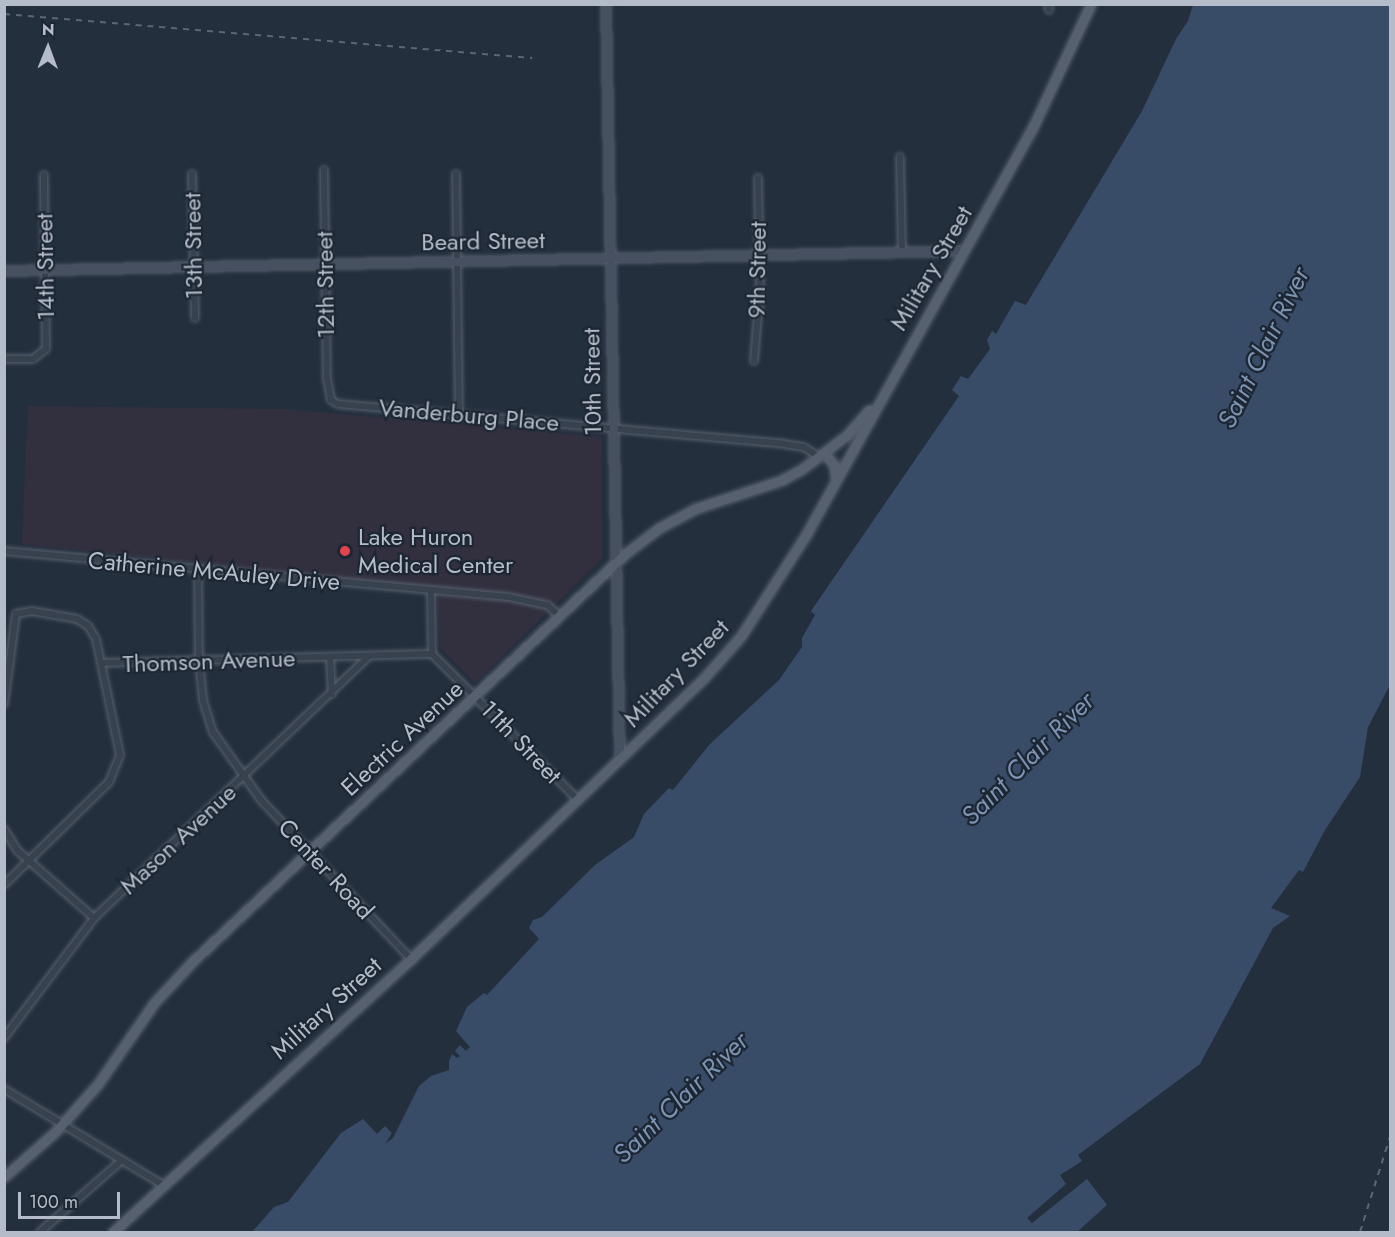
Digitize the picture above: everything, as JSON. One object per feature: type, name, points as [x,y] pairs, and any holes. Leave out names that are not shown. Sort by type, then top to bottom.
[{"type":"main road","name":"Military Street","points":[[113,1233],[411,959],[620,758],[741,636],[776,585],[836,482],[881,397],[1043,110],[1091,4]]},
{"type":"main road","name":"Electric Avenue","points":[[4,1177],[62,1124],[98,1084],[167,988],[615,564],[675,518],[782,480],[822,456],[881,397]]},
{"type":"main road","points":[[822,456],[836,470],[836,482]]},
{"type":"street","name":"10th Street","points":[[606,4],[612,428],[620,758]]},
{"type":"street","points":[[900,157],[902,251]]},
{"type":"street","name":"12th Street","points":[[324,170],[327,379],[331,400]]},
{"type":"street","name":"13th Street","points":[[192,174],[195,318]]},
{"type":"street","points":[[456,174],[459,414]]},
{"type":"street","name":"14th Street","points":[[4,359],[39,357],[46,349],[44,175]]},
{"type":"street","name":"9th Street","points":[[754,362],[760,254],[758,177]]},
{"type":"street","name":"Beard Street","points":[[4,271],[963,251]]},
{"type":"street","name":"Vanderburg Place","points":[[331,400],[348,406],[796,445],[822,456]]},
{"type":"street","name":"Catherine McAuley Drive","points":[[4,551],[431,590],[538,603],[553,608],[561,617]]},
{"type":"street","points":[[198,567],[199,660],[204,700],[213,732],[245,777]]},
{"type":"street","points":[[431,590],[432,654]]},
{"type":"street","name":"Thomson Avenue","points":[[4,704],[16,615],[32,612],[84,623],[96,639],[101,663],[432,654]]},
{"type":"street","name":"11th Street","points":[[432,654],[476,695],[577,799]]},
{"type":"street","name":"Mason Avenue","points":[[4,1038],[94,918],[245,777],[369,656]]},
{"type":"street","points":[[330,657],[332,694]]},
{"type":"street","points":[[4,885],[28,858],[109,782],[119,764],[120,744],[101,663]]},
{"type":"street","name":"Center Road","points":[[245,777],[261,800],[411,959]]},
{"type":"street","points":[[4,829],[28,858],[94,918]]},
{"type":"street","points":[[4,1089],[163,1185]]},
{"type":"street","points":[[40,1233],[121,1161]]},
{"type":"shaded area","name":"Lake Huron Medical Center","points":[[28,406],[285,409],[602,437],[602,559],[475,683],[440,648],[437,589],[22,544]]},
{"type":"water","name":"Saint Clair River","points":[[1193,5],[1390,5],[1390,685],[1368,727],[1360,777],[1325,830],[1303,872],[1299,870],[1271,908],[1290,916],[1273,928],[1200,1064],[1078,1155],[1082,1161],[1060,1175],[1066,1184],[1027,1218],[1032,1223],[1087,1179],[1107,1205],[1077,1232],[252,1232],[274,1207],[288,1202],[341,1133],[363,1119],[377,1134],[385,1126],[392,1133],[385,1144],[393,1138],[419,1086],[431,1076],[449,1070],[452,1054],[457,1058],[460,1056],[455,1051],[460,1045],[466,1051],[470,1047],[456,1031],[467,1007],[484,993],[487,995],[539,939],[529,928],[533,920],[542,917],[595,865],[634,837],[644,814],[669,788],[673,790],[710,744],[779,680],[802,647],[802,638],[815,615],[811,611],[959,396],[952,390],[961,376],[968,379],[990,349],[987,340],[992,331],[996,334],[1015,301],[1026,305],[1142,111],[1176,39],[1188,21]]},
{"type":"railway","points":[[4,14],[532,58]]},
{"type":"railway","points":[[1360,1232],[1390,1137]]},
{"type":"place","name":"Lake Huron Medical Center","points":[[345,551]]}]
